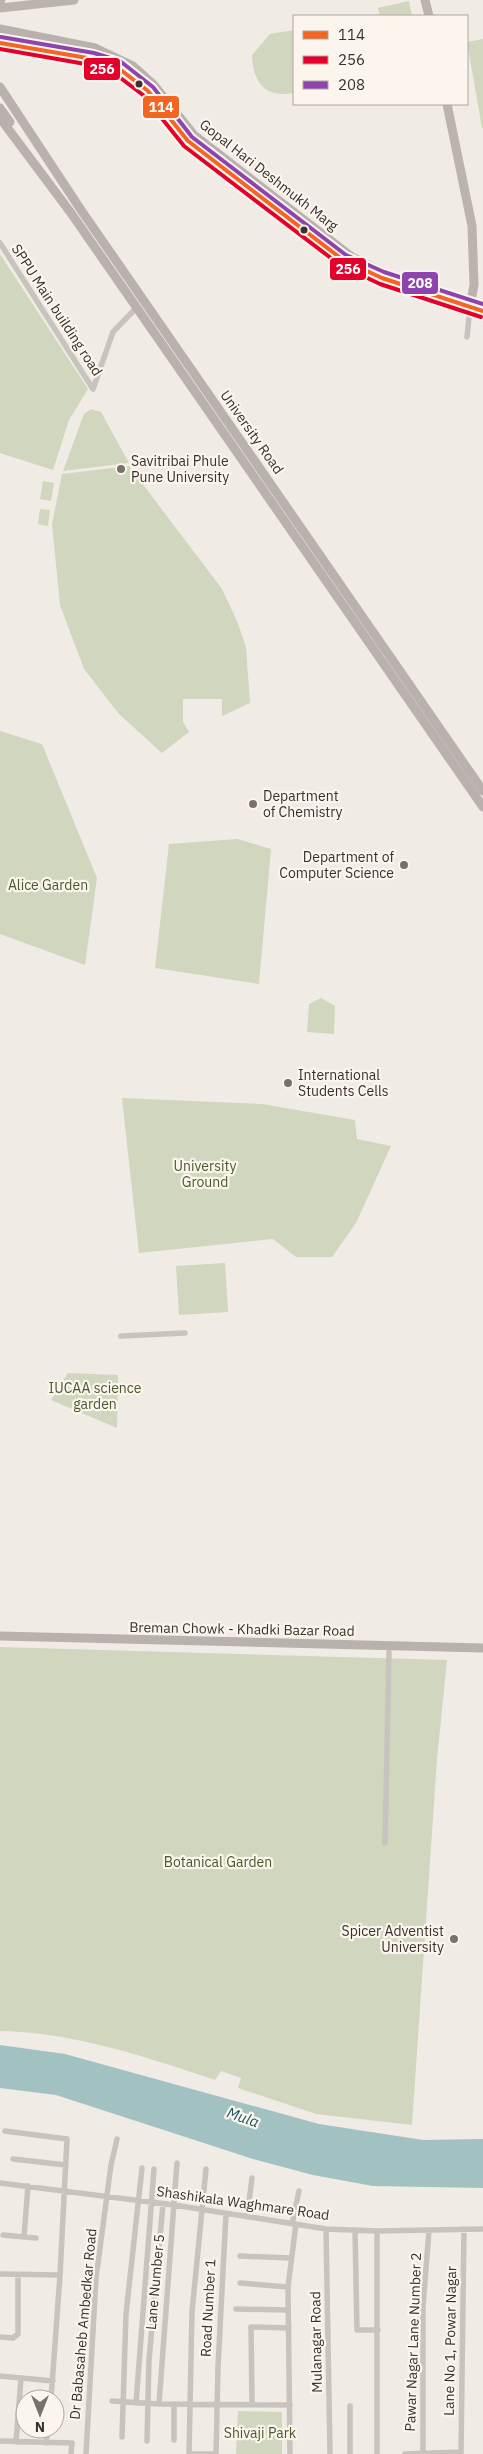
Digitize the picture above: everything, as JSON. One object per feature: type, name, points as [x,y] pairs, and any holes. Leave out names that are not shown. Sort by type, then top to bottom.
[{"type":"main road","name":"Gopal Hari Deshmukh Marg","points":[[0,30],[60,41],[109,53],[143,74],[189,130],[218,160]]},
{"type":"main road","points":[[0,30],[48,44],[60,54]]},
{"type":"main road","name":"Gopal Hari Deshmukh Marg","points":[[0,41],[86,58],[117,68],[131,76],[148,91],[188,142],[218,160],[367,266],[471,303],[483,305]]},
{"type":"main road","points":[[0,41],[48,44],[60,41]]},
{"type":"main road","points":[[86,58],[88,47]]},
{"type":"main road","name":"University Road","points":[[0,87],[145,301],[483,791]]},
{"type":"main road","points":[[0,108],[62,196],[68,209]]},
{"type":"main road","name":"University Road","points":[[0,118],[68,209],[483,807]]},
{"type":"main road","points":[[136,307],[145,301]]},
{"type":"main road","name":"Gopal Hari Deshmukh Marg","points":[[471,303],[483,311]]},
{"type":"main road","name":"Breman Chowk - Khadki Bazar Road","points":[[0,1636],[389,1652],[483,1654]]},
{"type":"main road","name":"Breman Chowk - Khadki Bazar Road","points":[[0,1641],[483,1648]]},
{"type":"street","points":[[0,8],[73,0]]},
{"type":"street","points":[[426,0],[429,15]]},
{"type":"street","points":[[447,105],[472,226],[474,285],[467,337]]},
{"type":"street","name":"SPPU Main building road","points":[[0,243],[93,389],[112,332],[136,307]]},
{"type":"street","points":[[120,1336],[185,1333]]},
{"type":"street","points":[[385,1843],[389,1652]]},
{"type":"street","points":[[5,2131],[67,2138],[52,2389]]},
{"type":"street","name":"Dr Babasaheb Ambedkar Road","points":[[86,2454],[95,2295],[107,2196],[117,2139]]},
{"type":"street","points":[[13,2159],[66,2165]]},
{"type":"street","name":"Lane Number 5","points":[[159,2404],[177,2163]]},
{"type":"street","points":[[122,2437],[126,2314],[142,2168]]},
{"type":"street","name":"Lane Number 5","points":[[136,2403],[154,2169]]},
{"type":"street","points":[[189,2404],[192,2312],[206,2169]]},
{"type":"street","points":[[247,2217],[252,2178]]},
{"type":"street","name":"Shashikala Waghmare Road","points":[[0,2183],[174,2205],[326,2229],[377,2231],[483,2229]]},
{"type":"street","points":[[24,2237],[28,2186]]},
{"type":"street","points":[[290,2454],[288,2287],[299,2191]]},
{"type":"street","points":[[147,2441],[147,2404],[163,2204]]},
{"type":"street","name":"Road Number 1","points":[[189,2404],[189,2454],[216,2454],[226,2214]]},
{"type":"street","name":"Mulanagar Road","points":[[326,2229],[330,2454]]},
{"type":"street","name":"Lane No 1, Powar Nagar","points":[[461,2453],[464,2229]]},
{"type":"street","points":[[355,2230],[357,2330],[378,2330]]},
{"type":"street","name":"Pawar Nagar Lane Number 2","points":[[422,2454],[423,2315],[429,2230]]},
{"type":"street","points":[[377,2231],[377,2454]]},
{"type":"street","points":[[4,2235],[36,2238]]},
{"type":"street","points":[[240,2256],[291,2258]]},
{"type":"street","points":[[0,2274],[18,2276],[60,2275]]},
{"type":"street","points":[[0,2337],[13,2338],[18,2334],[18,2276]]},
{"type":"street","points":[[240,2283],[288,2287]]},
{"type":"street","points":[[236,2309],[288,2310]]},
{"type":"street","points":[[252,2404],[251,2327],[289,2328]]},
{"type":"street","points":[[0,2376],[53,2380]]},
{"type":"street","points":[[16,2442],[21,2378]]},
{"type":"street","points":[[112,2401],[147,2404],[290,2405]]},
{"type":"street","points":[[174,2404],[174,2440]]},
{"type":"street","points":[[350,2406],[350,2454]]},
{"type":"street","points":[[46,2444],[47,2439]]},
{"type":"street","points":[[0,2441],[46,2444],[72,2443],[71,2454]]},
{"type":"street","points":[[405,2454],[461,2453]]},
{"type":"green space","points":[[409,1],[412,15],[380,15],[378,8]]},
{"type":"green space","points":[[293,30],[293,93],[284,94],[268,91],[258,81],[252,55],[270,34]]},
{"type":"green space","points":[[483,39],[483,128],[468,48],[468,42]]},
{"type":"green space","points":[[0,254],[88,389],[69,420],[53,470],[0,453]]},
{"type":"green space","points":[[91,409],[101,412],[129,463],[63,471],[84,414]]},
{"type":"green space","points":[[129,466],[222,589],[237,621],[246,647],[250,703],[222,716],[222,699],[183,699],[183,722],[189,732],[162,753],[119,714],[84,669],[60,605],[52,524],[62,474]]},
{"type":"green space","points":[[43,481],[54,483],[51,501],[40,499]]},
{"type":"green space","points":[[40,509],[50,510],[48,526],[38,524]]},
{"type":"green space","name":"Alice Garden","points":[[0,731],[42,744],[97,878],[85,965],[0,934]]},
{"type":"green space","points":[[237,839],[271,849],[259,984],[155,968],[169,844]]},
{"type":"green space","points":[[321,998],[335,1006],[334,1034],[307,1032],[309,1004]]},
{"type":"green space","name":"University Ground","points":[[122,1098],[262,1104],[355,1120],[357,1139],[391,1146],[356,1223],[332,1257],[296,1257],[273,1239],[139,1253]]},
{"type":"green space","points":[[225,1263],[228,1312],[179,1315],[176,1266]]},
{"type":"green space","name":"IUCAA science garden","points":[[68,1373],[118,1375],[117,1428],[51,1400]]},
{"type":"green space","name":"Botanical Garden","points":[[0,1647],[447,1660],[437,1759],[412,2125],[316,2114],[238,2088],[241,2078],[221,2071],[215,2080],[109,2047],[55,2036],[0,2031]]},
{"type":"green space","name":"Shivaji Park","points":[[238,2411],[282,2412],[282,2454],[236,2454]]},
{"type":"water","name":"Mula","points":[[0,2045],[65,2054],[319,2124],[423,2140],[483,2139],[483,2188],[373,2186],[313,2175],[253,2159],[56,2095],[0,2088]]},
{"type":"transit line","name":"208","points":[[1,37],[94,53],[120,61],[153,87],[192,137],[346,255],[384,272],[483,304]]},
{"type":"transit line","name":"114","points":[[0,43],[93,59],[117,67],[148,91],[188,141],[343,260],[382,278],[483,311]]},
{"type":"transit line","name":"256","points":[[0,49],[91,65],[114,73],[143,95],[184,146],[340,265],[380,284],[481,317]]},
{"type":"place","name":"Savitribai Phule Pune University","points":[[121,469]]},
{"type":"place","name":"Department of Chemistry","points":[[253,804]]},
{"type":"place","name":"Department of Computer Science","points":[[404,865]]},
{"type":"place","name":"International Students Cells","points":[[288,1083]]},
{"type":"place","name":"Spicer Adventist University","points":[[454,1939]]}]
